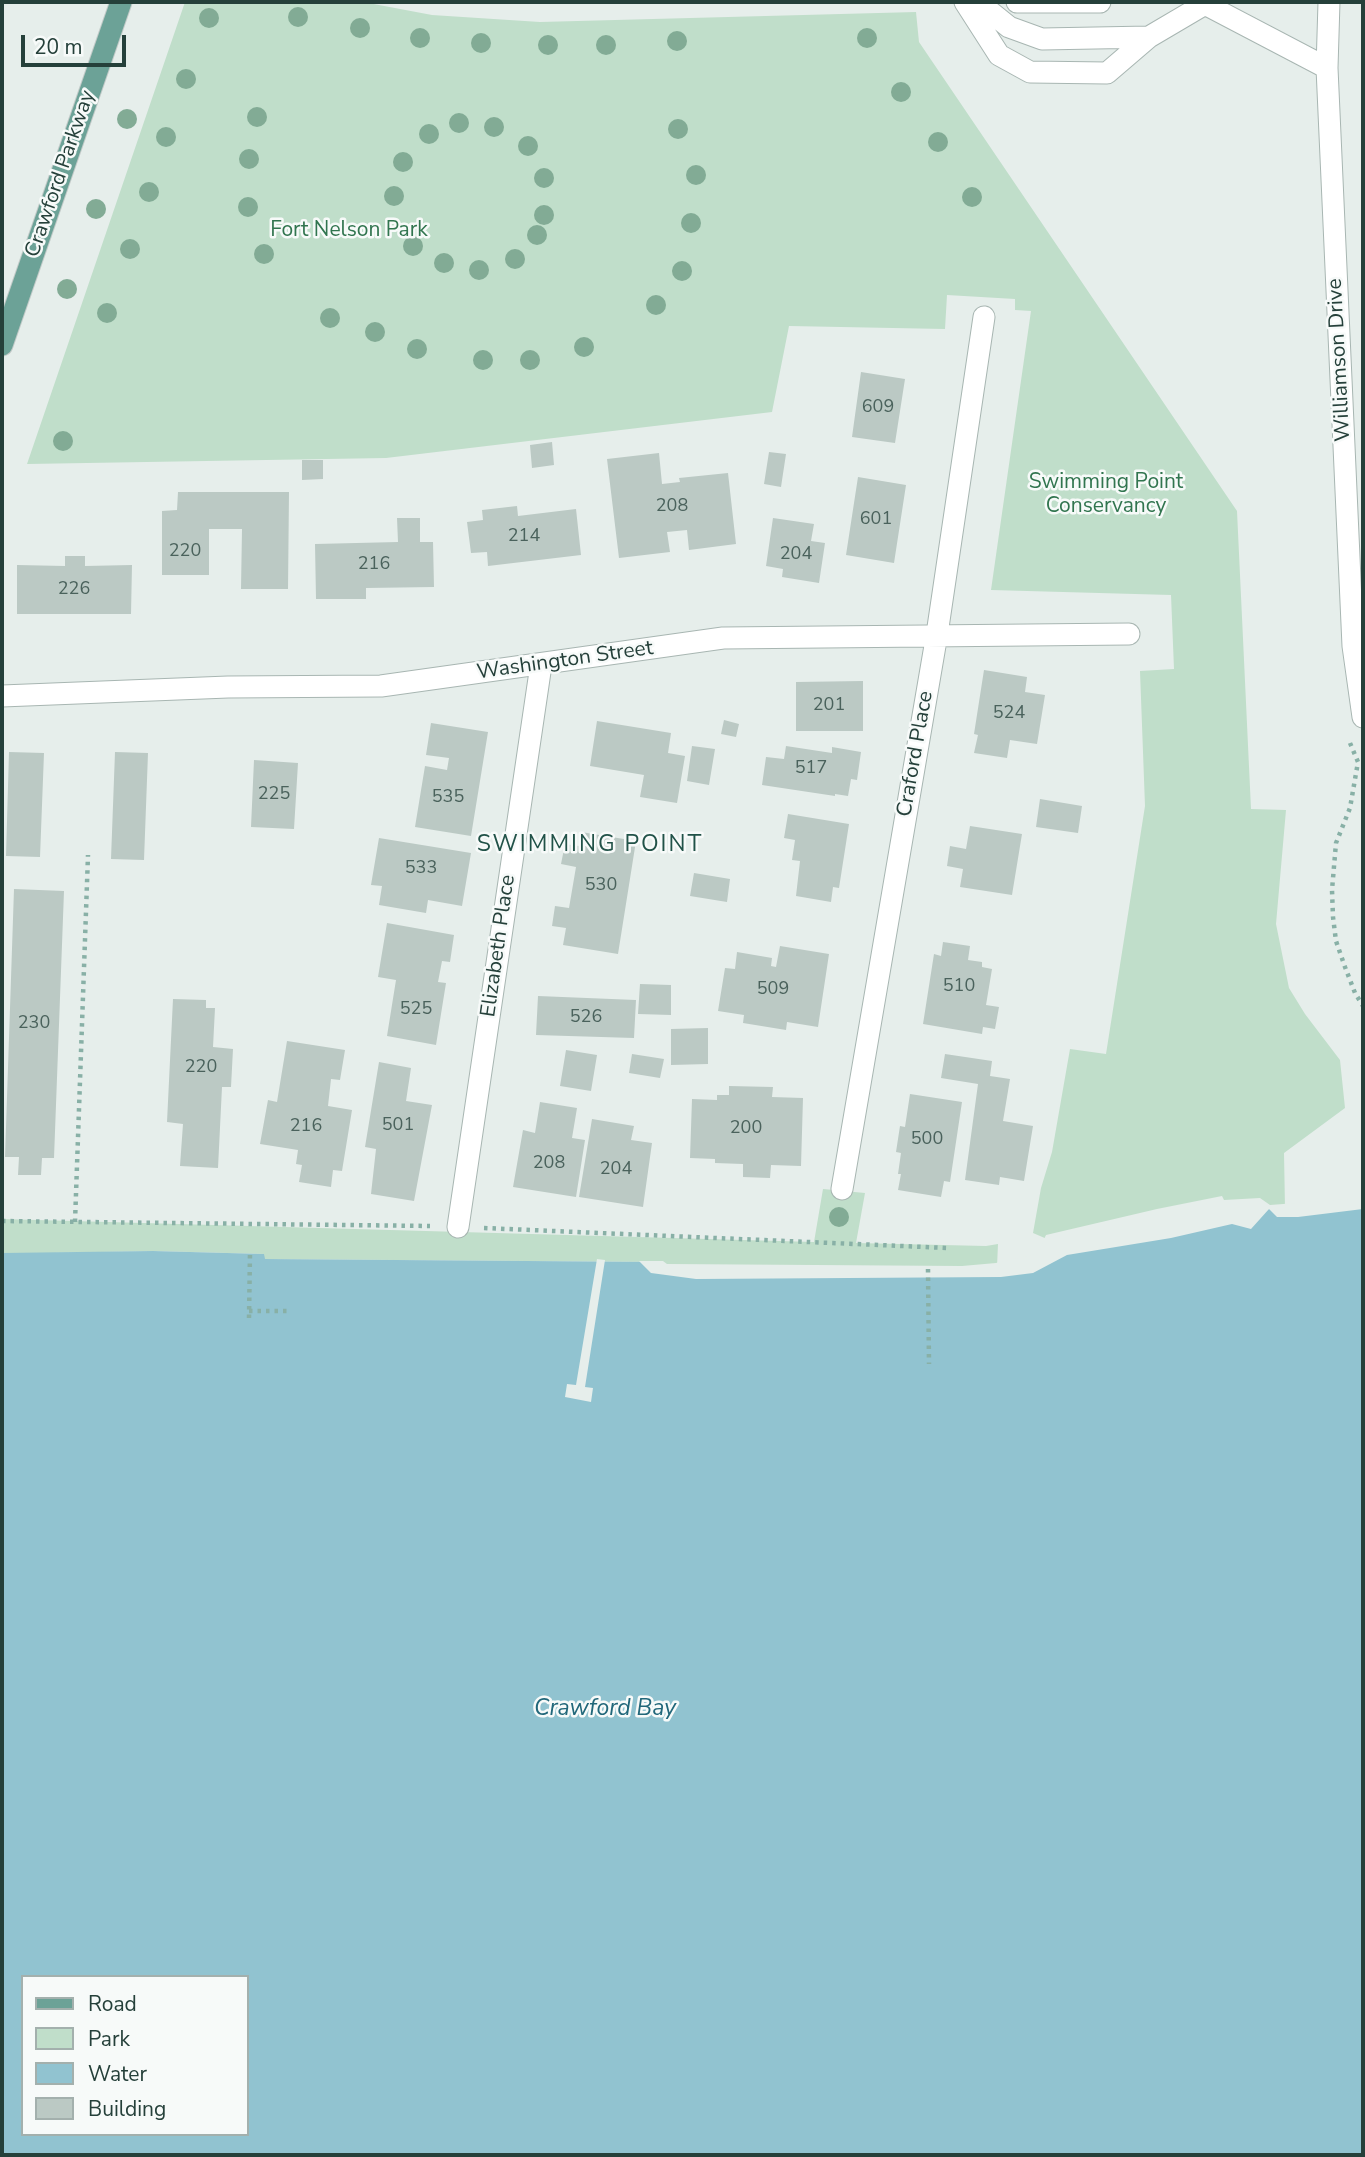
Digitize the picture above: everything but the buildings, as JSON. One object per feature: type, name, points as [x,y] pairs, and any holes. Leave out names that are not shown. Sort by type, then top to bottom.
[{"type":"main road","name":"Crawford Parkway","points":[[2,345],[121,2]]},
{"type":"street","points":[[965,2],[999,55],[1030,72],[1107,73],[1149,37],[1203,3],[1327,68]]},
{"type":"street","points":[[978,2],[1009,27],[1042,38],[1149,37]]},
{"type":"street","points":[[1017,2],[1100,2]]},
{"type":"street","name":"Williamson Drive","points":[[1329,2],[1327,68],[1353,646],[1363,717]]},
{"type":"street","name":"Craford Place","points":[[842,1189],[937,634],[984,317]]},
{"type":"street","name":"Washington Street","points":[[2,696],[228,687],[381,686],[723,638],[1129,634]]},
{"type":"street","name":"Elizabeth Place","points":[[458,1227],[541,665]]},
{"type":"path","points":[[1347,736],[1357,762],[1350,808],[1336,844],[1332,890],[1333,917],[1336,941],[1355,993],[1363,1006]]},
{"type":"path","points":[[75,1222],[88,855]]},
{"type":"path","points":[[249,1318],[250,1254]]},
{"type":"path","points":[[928,1269],[929,1364]]},
{"type":"path","points":[[249,1311],[290,1311]]},
{"type":"green space","name":"Fort Nelson Park","points":[[185,2],[363,2],[432,15],[540,22],[916,12],[919,42],[1237,511],[1251,809],[1286,810],[1276,924],[1289,988],[1340,1060],[1345,1108],[1284,1153],[1285,1208],[1047,1239],[1033,1233],[1041,1188],[1052,1152],[1070,1049],[1106,1054],[1145,806],[1140,671],[1174,669],[1171,595],[991,590],[1031,311],[1015,310],[1015,299],[947,295],[945,329],[789,326],[772,412],[386,458],[27,464]]},
{"type":"green space","points":[[823,1189],[865,1193],[856,1243],[998,1244],[997,1267],[665,1267],[658,1262],[264,1259],[264,1254],[153,1251],[2,1254],[2,1219],[814,1242]]},
{"type":"water","name":"Crawford Bay","points":[[1363,1202],[1363,2155],[2,2155],[2,1253],[153,1251],[264,1254],[265,1259],[658,1262],[665,1267],[997,1267],[1270,1209]]},
{"type":"pier","points":[[1222,1196],[1224,1200],[1260,1198],[1270,1205],[1363,1198],[1363,1209],[1277,1217],[1269,1209],[1251,1229],[1232,1224],[1171,1238],[1067,1255],[1033,1273],[1001,1277],[696,1279],[651,1273],[639,1261],[663,1261],[667,1264],[962,1266],[996,1263],[1037,1254],[1046,1235]]},
{"type":"pier","points":[[597,1259],[605,1260],[585,1387],[593,1388],[591,1402],[565,1397],[567,1384],[576,1385]]},
{"type":"district","name":"SWIMMING POINT","points":[[590,845]]},
{"type":"park label","name":"Swimming Point Conservancy","points":[[1106,495]]}]
